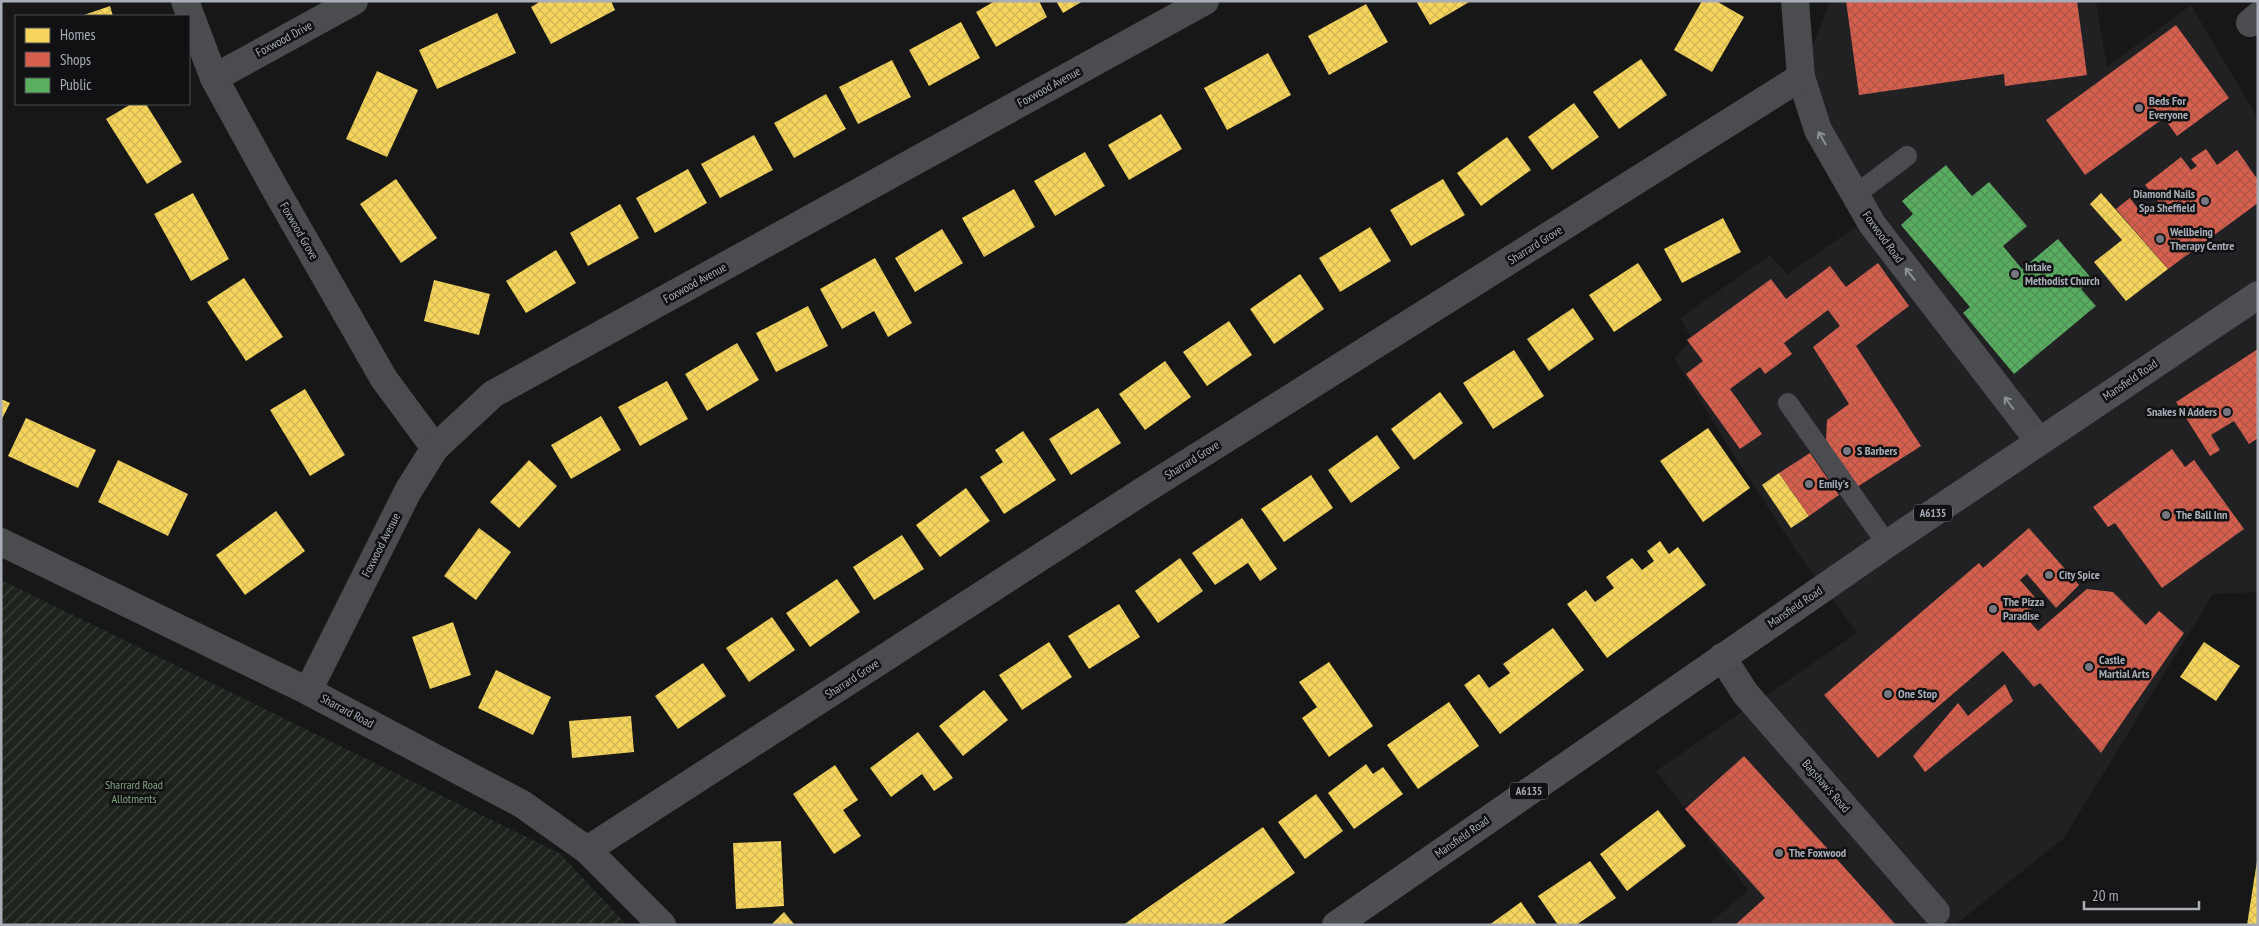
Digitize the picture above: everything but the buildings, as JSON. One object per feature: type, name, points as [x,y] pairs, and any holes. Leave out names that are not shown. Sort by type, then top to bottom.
[{"type":"main road","name":"Mansfield Road","points":[[1336,925],[1887,544],[2258,296]]},
{"type":"street","name":"Foxwood Grove","points":[[184,1],[189,15]]},
{"type":"street","name":"Foxwood Drive","points":[[214,78],[354,1]]},
{"type":"street","name":"Foxwood Avenue","points":[[308,691],[408,491],[435,448],[493,394],[1205,1]]},
{"type":"street","name":"Foxwood Road","points":[[1795,1],[1801,77],[1818,130],[1872,224],[2039,441]]},
{"type":"street","name":"Foxwood Grove","points":[[190,16],[214,78],[384,379],[435,448]]},
{"type":"street","name":"Sharrard Grove","points":[[588,850],[1146,489],[1801,77]]},
{"type":"street","name":"Sharrard Road","points":[[1,542],[308,691],[522,804],[588,850],[662,925]]},
{"type":"street","name":"Bagshaw's Road","points":[[1722,657],[1745,693],[1936,912]]},
{"type":"lane","points":[[1855,195],[1907,156]]},
{"type":"lane","points":[[1788,403],[1887,544]]},
{"type":"shaded area","points":[[1830,1],[2096,1],[2107,67],[2191,5],[2258,119],[2258,592],[2213,594],[2064,838],[1955,925],[1708,925],[1748,890],[1656,771],[1857,633],[1796,550],[1740,465],[1674,358],[1693,340],[1680,318],[1770,255],[1787,274],[1863,222],[1801,77]]},
{"type":"green space","name":"Sharrard Road Allotments","points":[[1,580],[559,853],[627,925],[1,925]]},
{"type":"place","name":"Beds For Everyone","points":[[2139,108]]},
{"type":"place","name":"Diamond Nails Spa Sheffield","points":[[2205,201]]},
{"type":"place","name":"Wellbeing Therapy Centre","points":[[2160,239]]},
{"type":"place","name":"Intake Methodist Church","points":[[2015,274]]},
{"type":"place","name":"Snakes N Adders","points":[[2227,412]]},
{"type":"place","name":"S Barbers","points":[[1847,451]]},
{"type":"place","name":"Emily's","points":[[1809,484]]},
{"type":"place","name":"The Ball Inn","points":[[2166,515]]},
{"type":"place","name":"City Spice","points":[[2049,575]]},
{"type":"place","name":"The Pizza Paradise","points":[[1993,609]]},
{"type":"place","name":"Castle Martial Arts","points":[[2089,667]]},
{"type":"place","name":"One Stop","points":[[1888,694]]},
{"type":"place","name":"The Foxwood","points":[[1779,853]]}]
